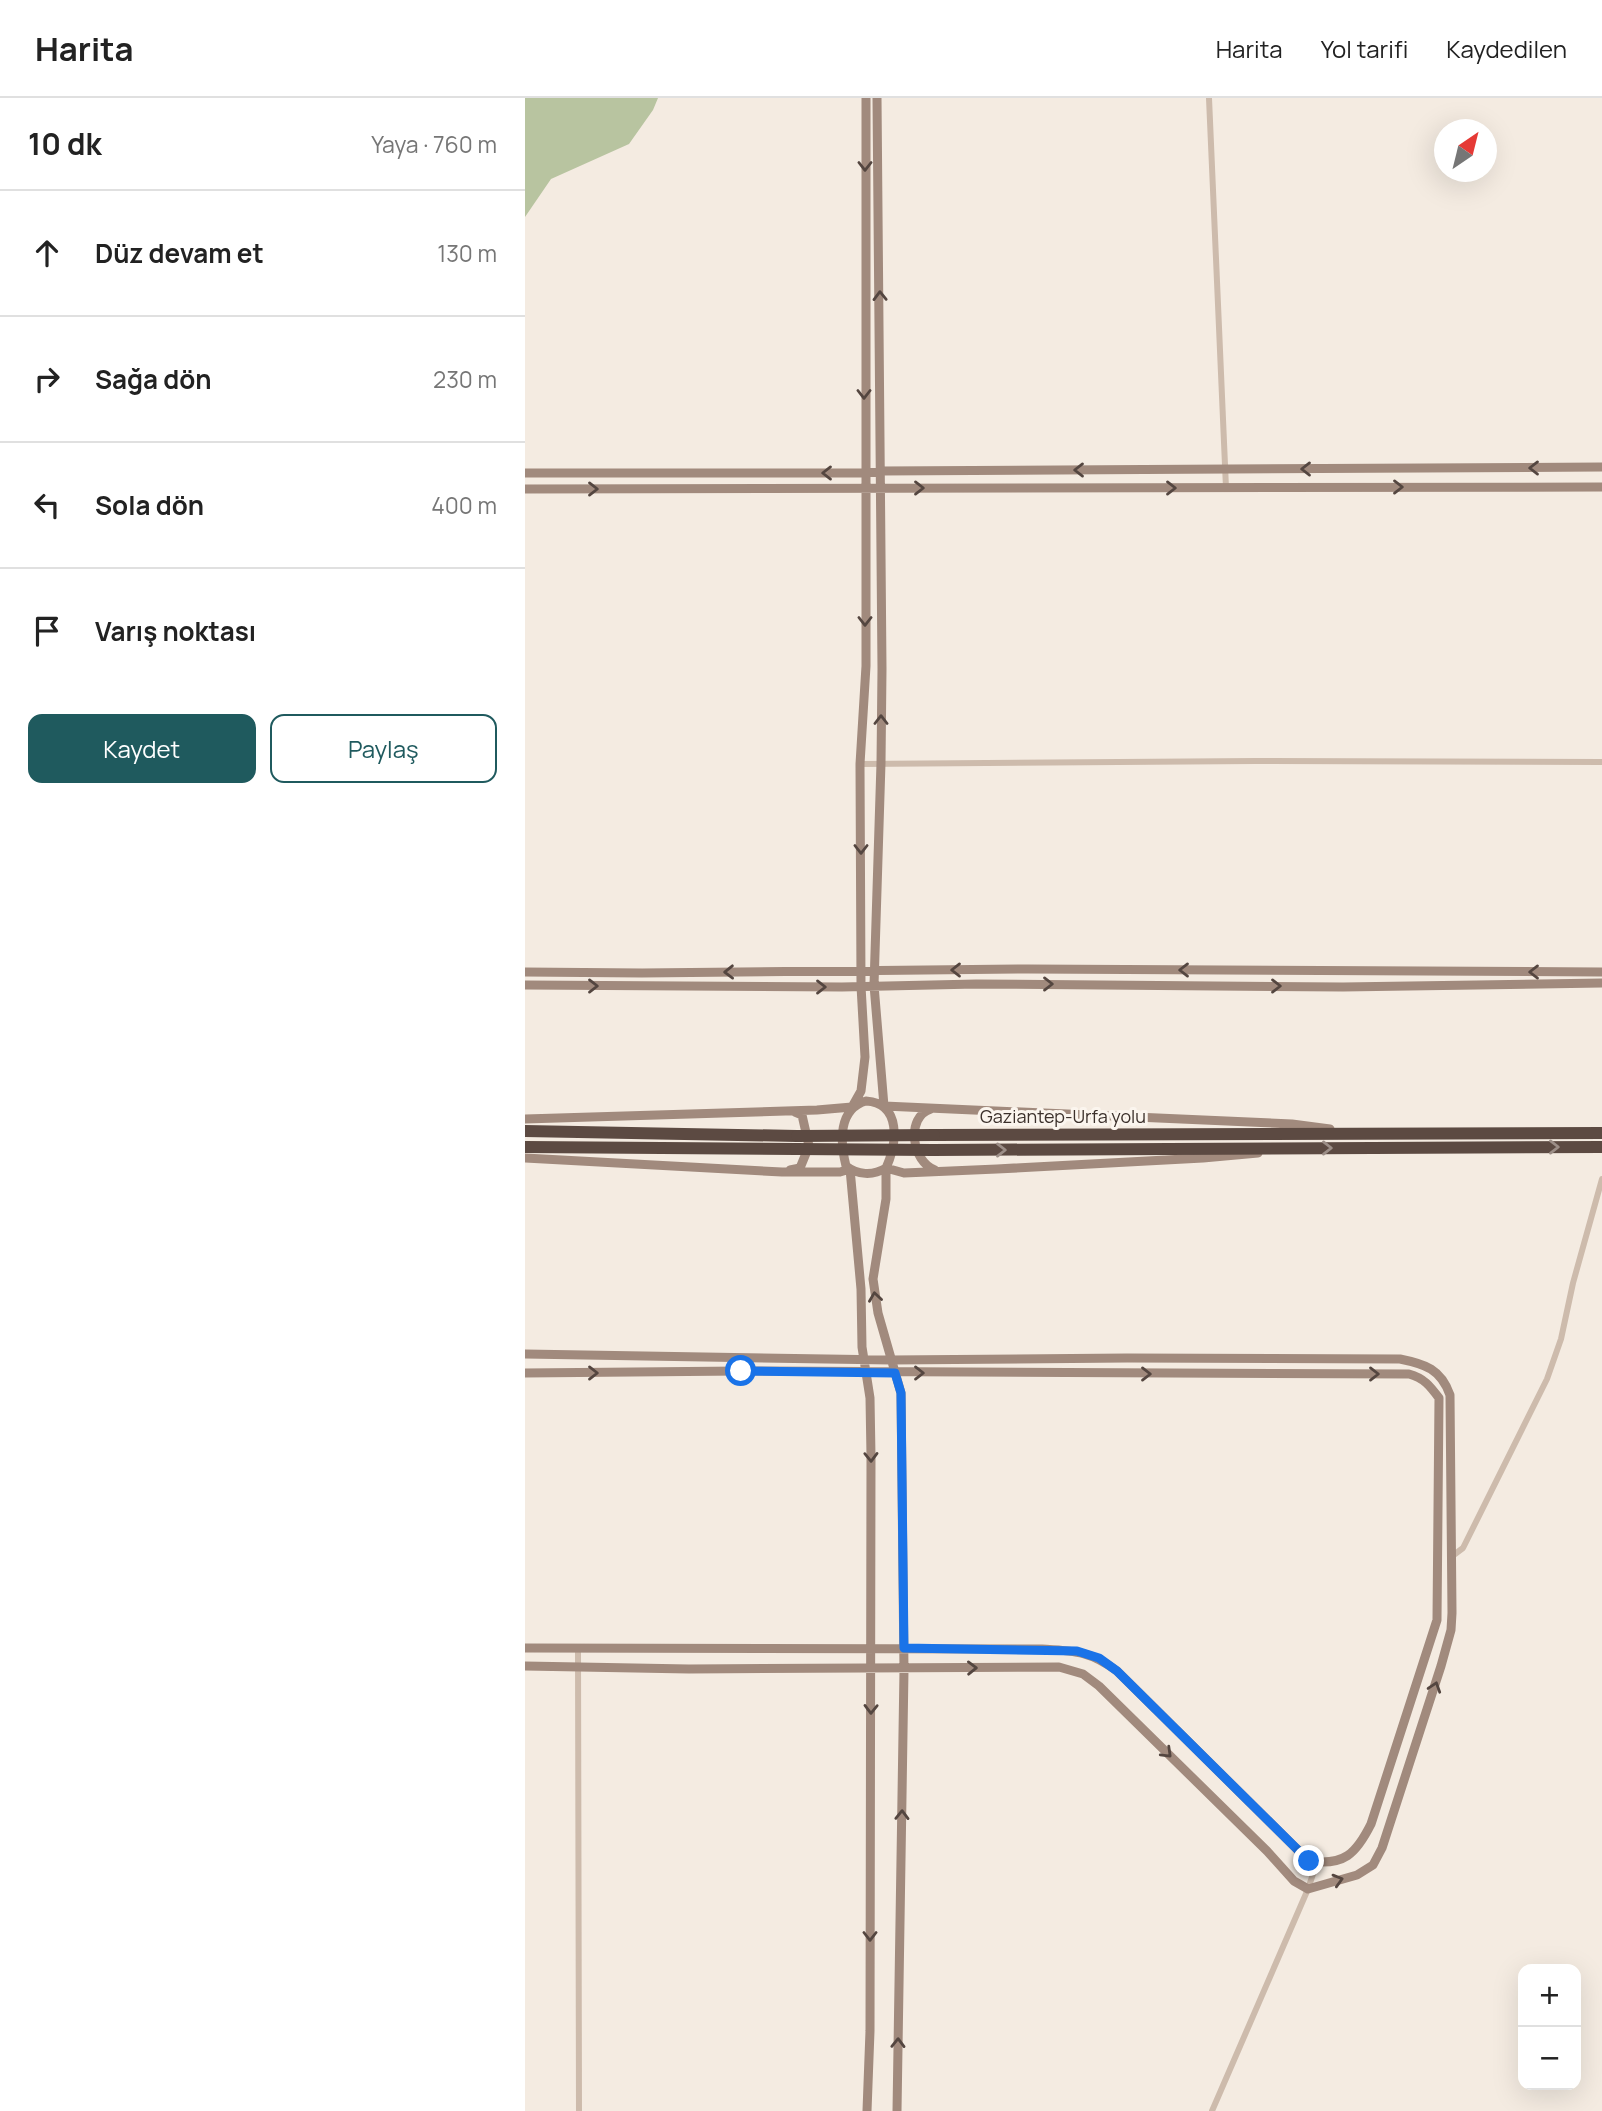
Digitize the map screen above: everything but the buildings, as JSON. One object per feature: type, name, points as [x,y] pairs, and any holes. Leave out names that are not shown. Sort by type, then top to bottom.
[{"type":"highway","name":"Gaziantep-Urfa yolu","points":[[525,1131],[933,1150],[1602,1147]]},
{"type":"highway","name":"Gaziantep-Urfa yolu","points":[[525,1147],[796,1143],[934,1135],[1602,1133]]},
{"type":"street","points":[[866,98],[866,666],[860,764],[861,986],[865,1057],[861,1091],[845,1120],[842,1140],[846,1166],[862,1173],[886,1168],[904,1173],[1203,1158],[1283,1149]]},
{"type":"street","points":[[877,98],[881,763],[874,985],[884,1106],[893,1123],[894,1143],[886,1168],[886,1199],[873,1279],[878,1313],[901,1393],[904,1670],[897,2111]]},
{"type":"street","points":[[1209,98],[1226,488]]},
{"type":"street","points":[[525,473],[1602,467]]},
{"type":"street","points":[[525,489],[1602,487]]},
{"type":"street","points":[[860,764],[1602,762]]},
{"type":"street","points":[[525,972],[1602,972]]},
{"type":"street","points":[[525,985],[1343,987],[1602,984]]},
{"type":"street","points":[[525,1119],[792,1111],[852,1107],[866,1101],[876,1101],[884,1106],[1292,1124],[1365,1133]]},
{"type":"street","points":[[936,1107],[924,1111],[918,1119],[914,1139],[921,1161],[928,1168],[940,1171]]},
{"type":"street","points":[[782,1172],[800,1168],[809,1146],[802,1115],[792,1111]]},
{"type":"street","points":[[525,1158],[782,1172],[840,1172],[850,1169]]},
{"type":"street","points":[[850,1169],[861,1289],[864,1358],[870,1398],[872,1669],[867,2111]]},
{"type":"street","points":[[1451,1557],[1463,1548],[1547,1379],[1562,1339],[1573,1283],[1602,1180]]},
{"type":"street","points":[[525,1354],[891,1360],[1400,1359],[1419,1363],[1439,1373],[1446,1382],[1450,1395],[1451,1557],[1451,1630],[1382,1848],[1373,1865],[1357,1875],[1308,1889],[1294,1881],[1267,1851],[1099,1686],[1083,1674],[1059,1667],[904,1670],[525,1666]]},
{"type":"street","points":[[525,1373],[1409,1374],[1428,1383],[1439,1398],[1437,1620],[1371,1824],[1361,1845],[1352,1854],[1336,1861],[1309,1861],[1117,1671],[1099,1658],[1077,1651],[525,1648]]},
{"type":"street","points":[[578,1648],[579,2111]]},
{"type":"street","points":[[1212,2111],[1308,1889],[1317,1862]]},
{"type":"green space","points":[[525,98],[658,98],[653,110],[629,144],[551,179],[525,217]]},
{"type":"route","points":[[741,1371],[895,1373],[901,1393],[904,1648],[1042,1649],[1077,1651],[1099,1658],[1117,1671],[1309,1861]]}]
